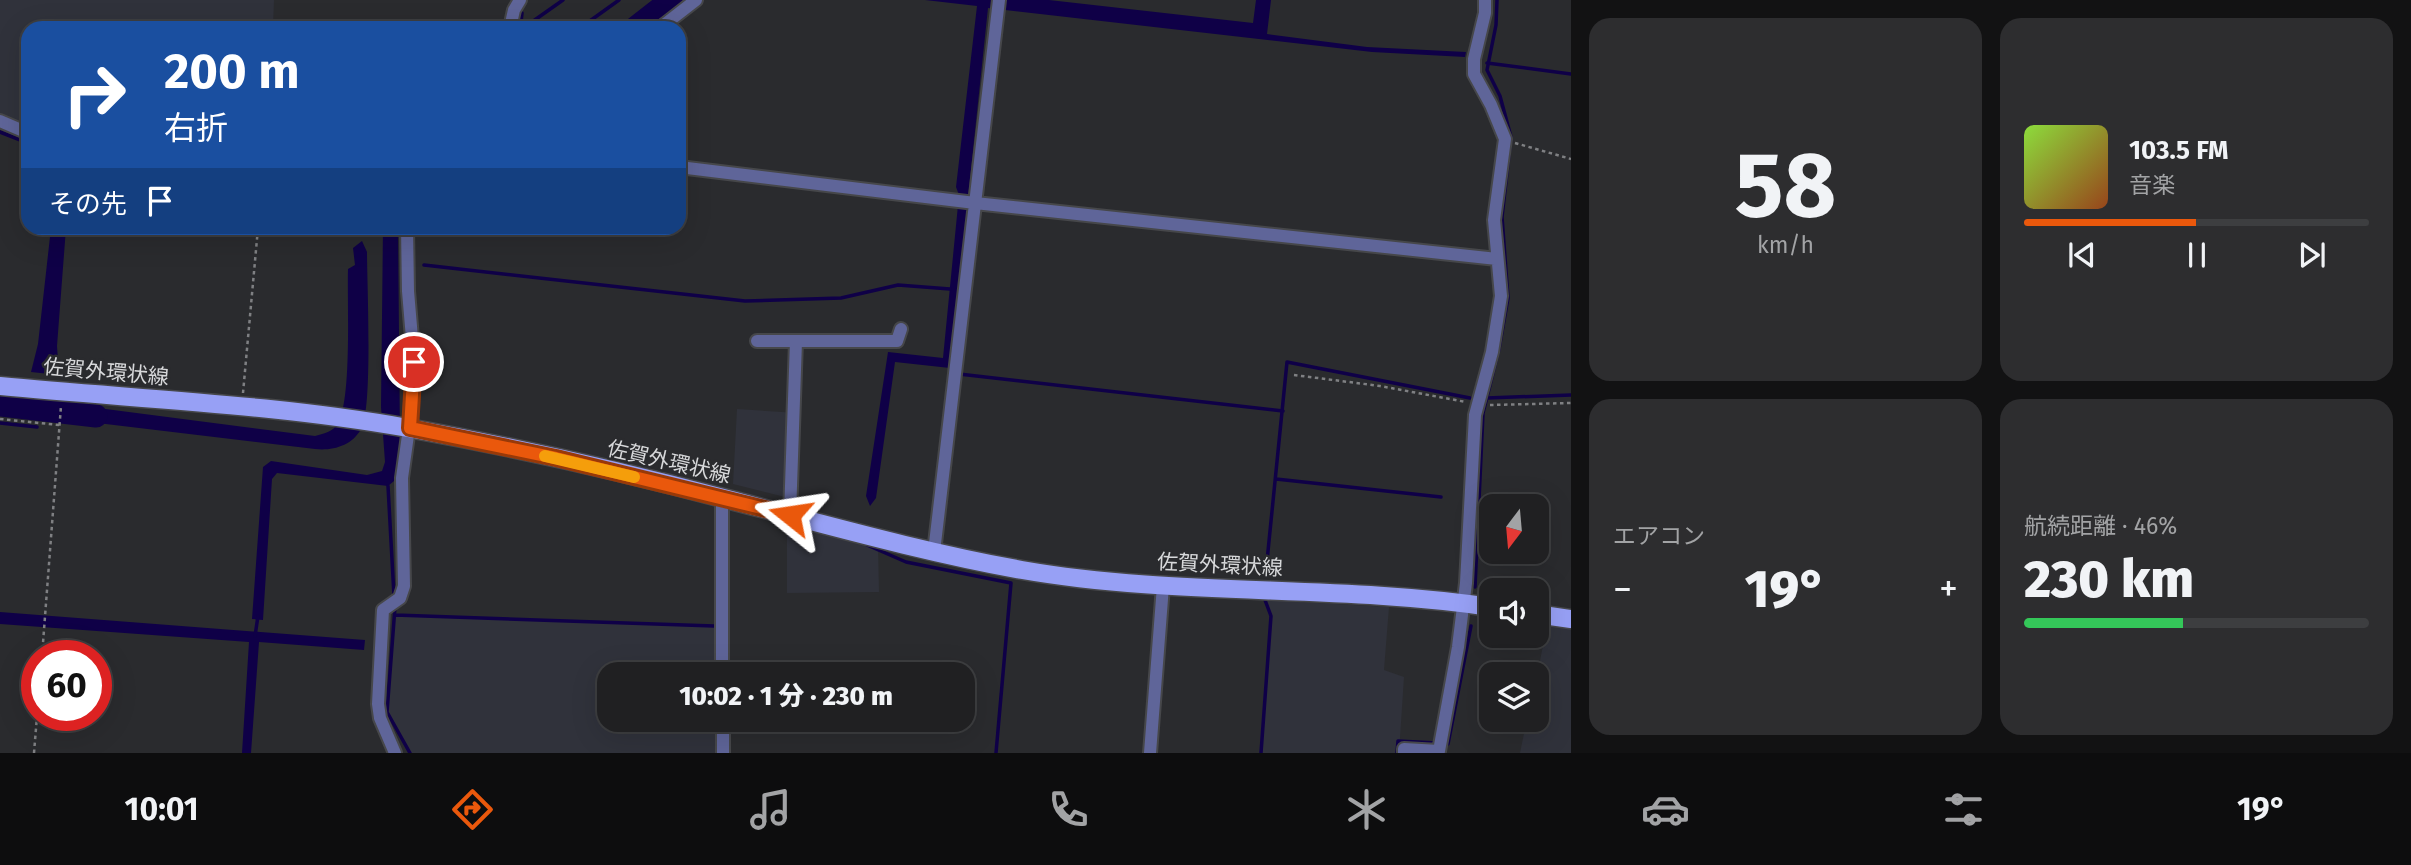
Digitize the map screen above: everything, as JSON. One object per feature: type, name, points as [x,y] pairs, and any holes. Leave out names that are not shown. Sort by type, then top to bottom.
[{"type":"main road","name":"佐賀外環状線","points":[[0,386],[328,415],[410,428],[556,458],[722,497],[934,552],[1024,570],[1163,586],[1322,593],[1479,605]]},
{"type":"main road","points":[[1549,616],[1571,619]]},
{"type":"street","points":[[512,21],[520,0]]},
{"type":"street","points":[[669,21],[696,0]]},
{"type":"street","points":[[1404,753],[1404,750],[1439,751],[1458,647],[1482,405],[1500,296],[1494,220],[1505,139],[1474,74],[1474,59],[1485,13],[1485,0]]},
{"type":"street","points":[[934,552],[998,5]]},
{"type":"street","points":[[0,121],[21,130]]},
{"type":"street","points":[[686,168],[975,203],[1496,259]]},
{"type":"street","points":[[396,753],[380,718],[378,704],[383,610],[400,598],[404,586],[402,478],[410,428],[414,362],[408,291],[407,235]]},
{"type":"street","points":[[757,341],[897,341],[901,329]]},
{"type":"street","points":[[790,515],[796,341]]},
{"type":"street","points":[[722,497],[722,662]]},
{"type":"street","points":[[1150,753],[1163,586]]},
{"type":"street","points":[[723,732],[723,753]]},
{"type":"path","points":[[1518,144],[1571,159]]},
{"type":"path","points":[[242,407],[257,235]]},
{"type":"path","points":[[1294,375],[1380,386],[1482,405],[1571,403]]},
{"type":"path","points":[[43,640],[63,392]]},
{"type":"path","points":[[0,419],[59,425]]},
{"type":"path","points":[[34,753],[36,731]]},
{"type":"shaded area","points":[[0,0],[274,0],[273,21],[21,21],[21,124],[0,115]]},
{"type":"shaded area","points":[[925,0],[1049,0],[1253,23],[1256,0],[1271,0],[1267,34],[1367,47],[1466,52],[1465,57],[1372,52],[988,8],[950,368],[895,362],[876,498],[870,506],[866,496],[888,352],[943,358],[959,195],[956,187],[977,6]]},
{"type":"shaded area","points":[[50,235],[65,235],[57,346],[59,375],[31,372],[38,344]]},
{"type":"shaded area","points":[[383,235],[398,235],[400,440],[394,481],[388,486],[277,473],[272,479],[263,620],[252,619],[263,467],[271,461],[367,475],[382,471],[385,462],[381,407]]},
{"type":"shaded area","points":[[362,241],[367,252],[367,397],[361,429],[347,443],[335,448],[315,449],[64,419],[67,404],[315,436],[331,430],[338,423],[345,393],[348,269],[355,265],[353,248]]},
{"type":"shaded area","points":[[0,397],[53,403],[51,418],[0,413]]},
{"type":"shaded area","points":[[737,409],[798,413],[797,500],[733,484]]},
{"type":"shaded area","points":[[787,524],[878,544],[879,592],[787,593]]},
{"type":"shaded area","points":[[1265,600],[1389,607],[1384,670],[1404,677],[1399,753],[1261,753],[1271,616]]},
{"type":"shaded area","points":[[0,612],[365,640],[364,650],[259,642],[251,753],[242,753],[249,642],[0,624]]},
{"type":"shaded area","points":[[395,615],[714,626],[714,662],[597,662],[597,732],[715,732],[716,753],[410,753],[387,712]]},
{"type":"shaded area","points":[[1549,625],[1571,629],[1571,753],[1520,753],[1524,732],[1549,732],[1549,662],[1540,662],[1542,648],[1549,648]]},
{"type":"waterway","points":[[533,21],[563,0]]},
{"type":"waterway","points":[[590,21],[619,0]]},
{"type":"waterway","points":[[644,21],[671,0]]},
{"type":"waterway","points":[[1475,587],[1483,413],[1508,298],[1502,217],[1511,137],[1500,96],[1487,70],[1496,25],[1497,0]]},
{"type":"waterway","points":[[521,21],[522,13]]},
{"type":"waterway","points":[[1487,63],[1571,74]]},
{"type":"waterway","points":[[0,132],[21,140]]},
{"type":"waterway","points":[[424,265],[745,301],[841,298],[898,285],[950,289]]},
{"type":"waterway","points":[[1266,571],[1287,362],[1470,398]]},
{"type":"waterway","points":[[959,374],[1283,411]]},
{"type":"waterway","points":[[1487,398],[1571,395]]},
{"type":"waterway","points":[[0,405],[96,416]]},
{"type":"waterway","points":[[0,423],[37,427]]},
{"type":"waterway","points":[[1276,479],[1441,497]]},
{"type":"waterway","points":[[388,486],[394,596]]},
{"type":"waterway","points":[[867,545],[906,562],[1011,583],[996,753]]},
{"type":"waterway","points":[[1261,753],[1271,616],[1265,600]]},
{"type":"waterway","points":[[395,607],[387,712],[410,753]]},
{"type":"waterway","points":[[395,615],[714,626]]},
{"type":"waterway","points":[[255,636],[258,616]]},
{"type":"waterway","points":[[1444,744],[1448,744],[1471,626]]},
{"type":"waterway","points":[[1397,753],[1398,741],[1436,743]]},
{"type":"slow traffic","points":[[545,456],[634,477]]},
{"type":"route","points":[[414,362],[410,428],[556,458],[790,515]]}]
